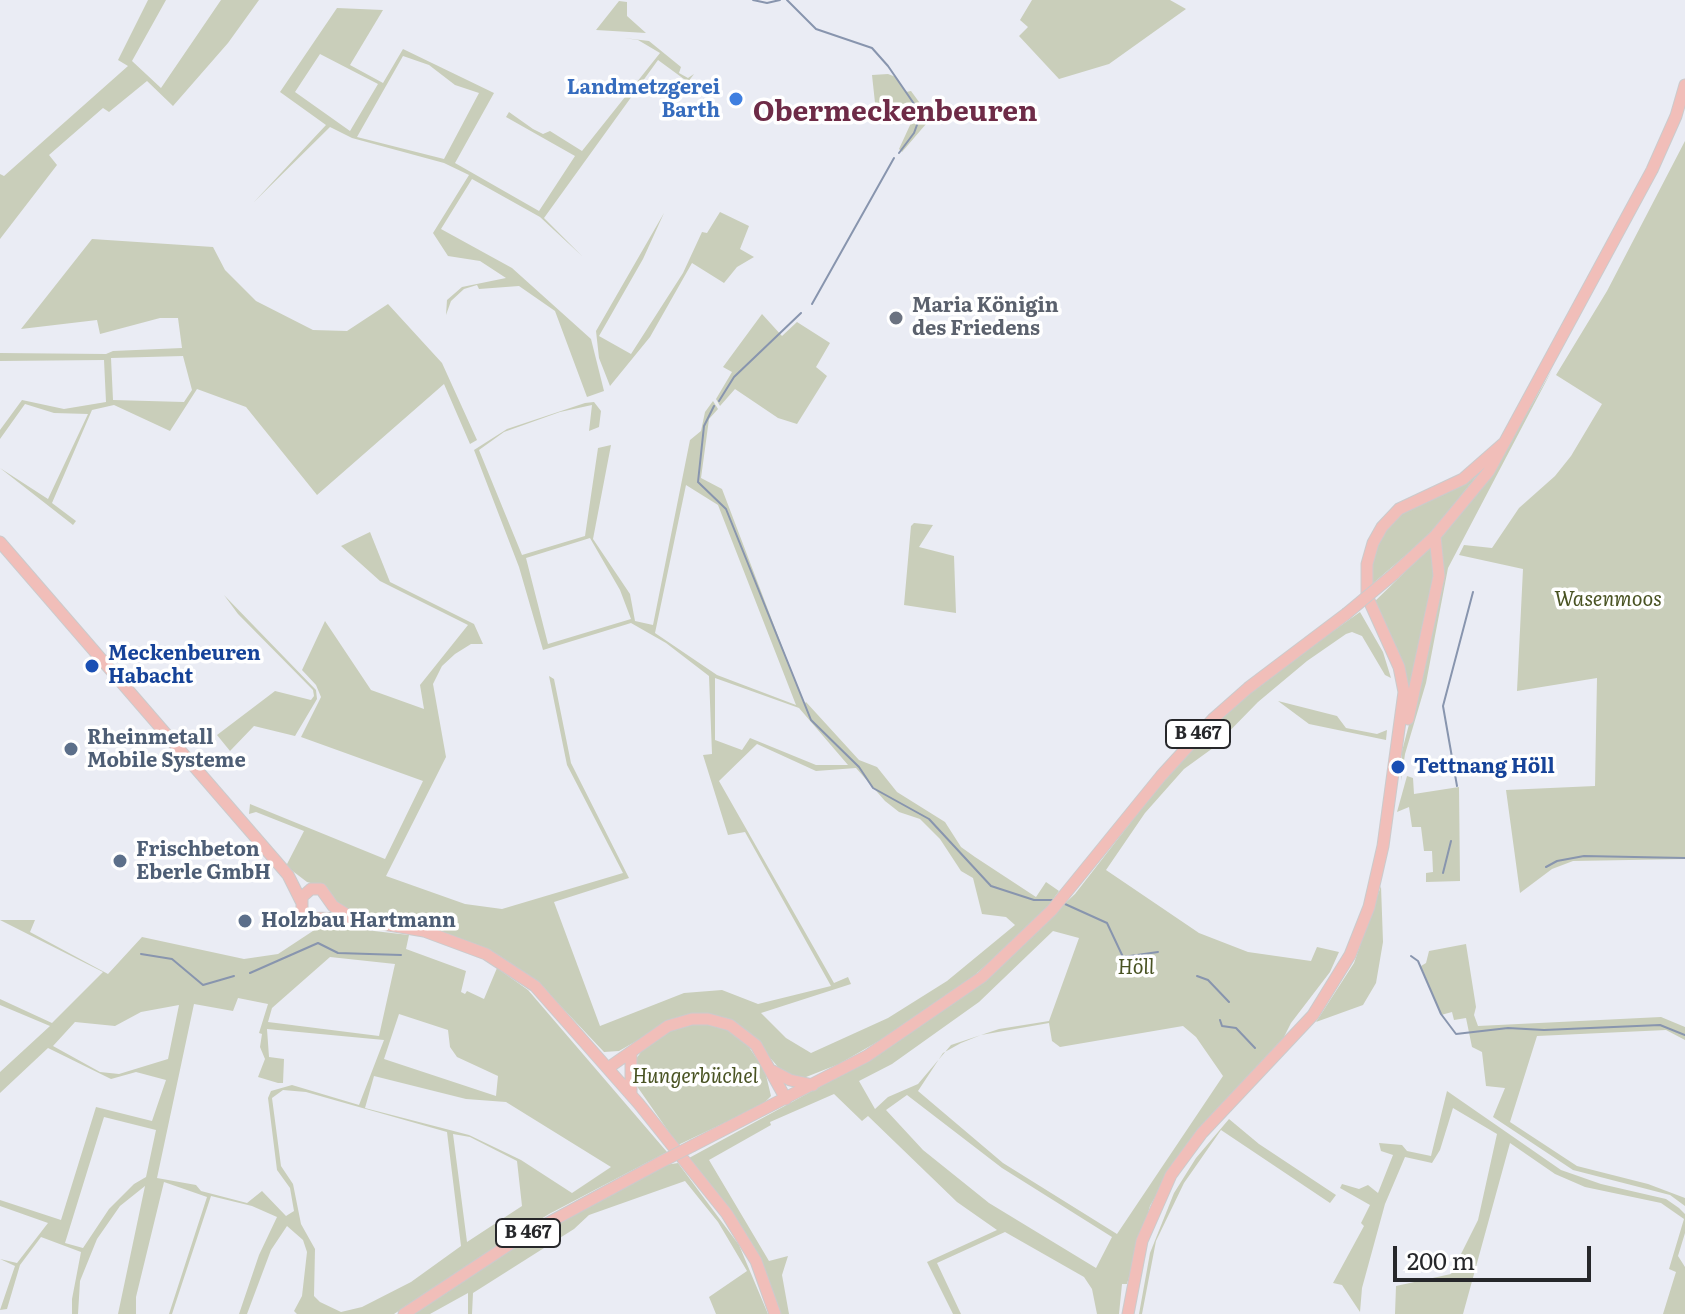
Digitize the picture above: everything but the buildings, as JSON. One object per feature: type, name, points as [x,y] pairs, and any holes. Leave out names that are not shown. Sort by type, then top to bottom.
[{"type":"main road","name":"B 467","points":[[404,1314],[513,1242],[813,1085],[942,1007],[982,977],[1052,910],[1161,776],[1214,718],[1394,574],[1435,536],[1474,492],[1647,182],[1676,116],[1685,85]]},
{"type":"main road","points":[[1128,1314],[1142,1241],[1171,1175],[1202,1133],[1304,1026],[1339,976],[1369,907],[1382,854],[1402,729],[1402,676],[1367,596],[1370,549],[1382,527],[1399,509],[1463,479],[1504,443]]},
{"type":"main road","points":[[1402,729],[1415,692],[1439,576],[1435,536]]},
{"type":"main road","points":[[0,542],[288,875],[307,916],[354,919],[424,931],[502,963],[548,998],[631,1094],[740,1233],[761,1273],[775,1314]]},
{"type":"main road","points":[[288,875],[311,889],[324,891],[330,903],[354,919]]},
{"type":"main road","points":[[301,901],[311,889]]},
{"type":"main road","points":[[323,916],[330,903]]},
{"type":"main road","points":[[608,1068],[677,1022],[708,1019],[730,1025],[744,1034],[772,1071],[786,1099]]},
{"type":"main road","points":[[631,1052],[631,1094]]},
{"type":"main road","points":[[772,1071],[790,1080],[813,1085]]},
{"type":"green space","points":[[148,0],[166,0],[132,61],[161,88],[221,0],[259,0],[228,43],[173,106],[147,81],[109,112],[103,108],[49,155],[57,165],[0,239],[0,174],[4,176],[128,66],[118,60]]},
{"type":"green space","points":[[1032,0],[1170,0],[1186,9],[1109,64],[1059,79],[1019,36],[1028,27],[1020,20]]},
{"type":"green space","points":[[619,1],[627,2],[627,16],[646,33],[596,30]]},
{"type":"green space","points":[[337,8],[383,10],[350,65],[383,83],[403,49],[494,93],[455,163],[539,211],[575,156],[506,117],[509,112],[533,129],[543,134],[550,131],[582,151],[660,53],[638,40],[624,38],[649,41],[681,67],[679,73],[688,78],[694,74],[688,82],[658,60],[544,218],[582,256],[540,217],[472,179],[441,229],[512,268],[591,339],[604,391],[587,397],[555,311],[519,286],[479,289],[477,285],[464,289],[451,301],[446,315],[447,300],[462,287],[506,278],[480,261],[448,256],[433,233],[469,175],[444,163],[352,138],[330,127],[254,202],[326,125],[280,92]],"holes":[[[320,54],[378,84],[350,131],[295,92]],[[403,56],[429,65],[455,85],[479,93],[444,159],[357,137]]]},
{"type":"green space","points":[[872,75],[896,77],[906,92],[911,91],[922,106],[926,124],[902,152],[899,149],[911,123],[890,122],[876,112]]},
{"type":"green space","name":"Wasenmoos","points":[[1685,141],[1685,859],[1573,861],[1552,869],[1520,893],[1506,790],[1595,786],[1597,678],[1517,691],[1523,569],[1459,555],[1464,545],[1492,548],[1519,508],[1555,476],[1571,456],[1602,404],[1556,375],[1607,291]]},
{"type":"green space","points":[[720,212],[749,226],[740,249],[754,257],[737,267],[724,283],[692,263],[650,337],[610,386],[599,358],[596,331],[664,213],[643,259],[599,336],[631,354],[683,273],[702,232],[707,233]]},
{"type":"green space","points":[[92,239],[213,247],[225,270],[256,301],[313,330],[347,331],[388,304],[442,363],[477,440],[470,444],[444,384],[317,495],[246,407],[197,389],[170,431],[114,405],[92,410],[52,503],[76,521],[73,525],[0,468],[48,499],[88,414],[54,413],[25,404],[0,439],[0,430],[22,400],[64,409],[106,402],[104,360],[0,361],[0,353],[106,354],[113,351],[182,348],[178,318],[160,318],[100,334],[97,320],[21,329]],"holes":[[[183,356],[192,390],[184,402],[113,400],[111,358]]]},
{"type":"green space","points":[[762,314],[782,336],[797,322],[830,343],[816,367],[827,376],[797,424],[778,418],[735,389],[720,406],[716,399],[732,372],[723,367]]},
{"type":"green space","points":[[1552,370],[1448,568],[1426,683],[1405,754],[1401,781],[1402,751],[1421,679],[1441,537],[1490,477]]},
{"type":"green space","points":[[713,401],[718,409],[709,419],[701,478],[722,489],[804,704],[806,702],[859,760],[877,767],[897,792],[945,822],[961,847],[1036,897],[1046,882],[1059,891],[1041,916],[969,980],[884,1038],[839,1064],[801,1079],[785,1075],[746,1030],[731,1020],[710,1014],[678,1017],[619,1051],[604,1052],[537,981],[500,956],[447,934],[354,914],[335,902],[326,887],[307,882],[286,866],[304,831],[256,812],[249,814],[250,804],[385,859],[423,781],[301,737],[321,697],[316,685],[302,670],[325,621],[371,690],[424,709],[420,685],[468,625],[380,581],[341,546],[370,532],[390,582],[474,624],[483,644],[471,644],[455,654],[442,666],[433,684],[446,757],[386,876],[465,904],[502,909],[623,873],[567,765],[549,676],[554,679],[571,763],[629,878],[554,902],[600,1026],[684,993],[722,990],[758,1004],[831,986],[745,832],[728,835],[703,755],[712,754],[709,676],[666,643],[631,623],[543,650],[519,567],[474,450],[507,429],[585,403],[594,402],[601,411],[599,427],[589,431],[592,405],[560,412],[504,432],[479,450],[522,555],[585,536],[598,448],[611,445],[593,539],[630,594],[635,621],[653,625],[690,440],[701,431],[705,412]],"holes":[[[686,485],[718,505],[796,705],[717,675],[655,633]],[[590,538],[620,590],[631,619],[548,644],[526,558]],[[715,678],[799,708],[848,765],[816,765],[750,738],[742,750],[715,740]],[[757,744],[816,771],[856,768],[885,801],[899,812],[920,819],[940,839],[961,871],[973,878],[982,914],[1006,917],[1015,925],[947,981],[888,1018],[811,1053],[786,1038],[761,1013],[851,984],[848,977],[834,983],[719,781]]]},
{"type":"green space","points":[[1484,467],[1428,536],[1370,586],[1369,573],[1381,535],[1404,509]]},
{"type":"green space","points":[[914,523],[933,525],[919,547],[954,556],[956,613],[904,605],[911,526]]},
{"type":"green space","points":[[1434,544],[1437,569],[1411,696],[1373,603]]},
{"type":"green space","points":[[224,595],[316,690],[317,699],[295,736],[254,726],[230,751],[217,735],[275,691],[311,700],[314,696],[313,690],[238,614]]},
{"type":"green space","name":"Höll","points":[[1360,612],[1383,652],[1391,678],[1385,675],[1362,636],[1352,632],[1346,634],[1307,661],[1258,702],[1213,748],[1184,769],[1145,813],[1106,870],[1199,933],[1248,952],[1311,961],[1317,947],[1339,952],[1330,972],[1291,1023],[1283,1039],[1177,1158],[1150,1206],[1127,1284],[1122,1284],[1119,1314],[1097,1314],[1092,1289],[1084,1277],[1005,1232],[937,1263],[961,1314],[953,1314],[927,1262],[997,1230],[957,1202],[868,1116],[862,1121],[834,1094],[770,1122],[771,1125],[709,1160],[769,1261],[788,1256],[782,1275],[789,1314],[779,1314],[776,1302],[689,1158],[860,1065],[980,983],[1075,894],[1163,781],[1230,710],[1270,676]],"holes":[[[1053,931],[1079,938],[1049,1021],[981,1035],[1049,1023],[1052,1041],[1060,1047],[1183,1026],[1196,1037],[1223,1076],[1117,1234],[1003,1163],[918,1091],[939,1060],[918,1084],[888,1097],[875,1109],[859,1081],[892,1064],[979,1002]],[[907,1095],[1002,1168],[1112,1237],[1096,1268],[989,1203],[923,1150],[886,1110]]]},
{"type":"green space","points":[[1278,701],[1337,716],[1346,728],[1377,734],[1387,730],[1386,740],[1309,724]]},
{"type":"green space","points":[[1407,776],[1413,778],[1414,794],[1459,787],[1460,881],[1426,882],[1426,873],[1433,872],[1432,851],[1424,851],[1421,827],[1412,827],[1409,807],[1397,812]]},
{"type":"green space","points":[[1381,886],[1383,942],[1376,983],[1363,1005],[1316,1022],[1354,963]]},
{"type":"green space","points":[[0,920],[35,920],[30,932],[108,974],[142,937],[244,959],[278,954],[322,925],[409,935],[406,949],[466,971],[461,992],[465,994],[467,991],[484,999],[497,968],[528,990],[667,1152],[549,1214],[394,1314],[297,1314],[294,1311],[302,1296],[307,1252],[303,1240],[287,1226],[271,1250],[247,1314],[239,1314],[259,1255],[277,1217],[252,1206],[211,1196],[172,1314],[169,1314],[207,1197],[164,1182],[136,1297],[136,1314],[118,1314],[145,1186],[120,1206],[97,1239],[80,1281],[78,1314],[72,1314],[72,1299],[81,1252],[41,1237],[20,1265],[7,1309],[0,1310],[15,1266],[0,1259],[17,1263],[48,1223],[0,1206],[0,1200],[61,1220],[96,1107],[152,1121],[166,1080],[136,1072],[111,1079],[48,1048],[0,1093],[0,1072],[50,1026],[0,1005],[0,999],[52,1023],[103,972]],"holes":[[[330,957],[395,964],[379,1036],[268,1022],[272,1008]],[[238,998],[268,1004],[259,1033],[262,1034],[260,1047],[265,1059],[258,1077],[278,1083],[283,1083],[284,1059],[269,1057],[267,1029],[384,1040],[359,1105],[292,1085],[271,1091],[268,1098],[277,1170],[290,1188],[294,1211],[286,1216],[262,1191],[247,1203],[201,1191],[196,1185],[157,1178],[194,1004],[233,1011]],[[179,1005],[168,1059],[119,1074],[100,1072],[53,1046],[75,1022],[115,1026],[141,1012]],[[399,1014],[448,1030],[450,1047],[457,1057],[498,1076],[496,1096],[384,1059]],[[374,1076],[466,1099],[506,1102],[611,1167],[572,1193],[521,1160],[469,1135],[365,1108]],[[283,1090],[306,1092],[447,1132],[461,1246],[411,1282],[362,1307],[341,1312],[314,1296],[315,1249],[301,1224],[293,1184],[281,1166],[272,1098]],[[104,1117],[156,1130],[146,1177],[134,1184],[109,1209],[83,1248],[65,1243]],[[453,1134],[470,1137],[517,1161],[522,1206],[467,1242]]]},
{"type":"green space","points":[[1466,944],[1478,1026],[1661,1017],[1685,1027],[1685,1040],[1666,1030],[1537,1036],[1510,1122],[1577,1166],[1648,1184],[1685,1198],[1685,1206],[1670,1195],[1573,1170],[1493,1117],[1505,1088],[1486,1086],[1482,1052],[1472,1047],[1466,1018],[1454,1020],[1452,1012],[1441,1015],[1421,966],[1426,963],[1429,951]]},
{"type":"green space","name":"Hungerbüchel","points":[[706,1023],[730,1030],[747,1044],[765,1071],[771,1096],[762,1105],[678,1145],[634,1082],[633,1063],[644,1048],[666,1032],[686,1024]]},
{"type":"green space","points":[[981,1035],[945,1052],[951,1045]]},
{"type":"green space","points":[[1447,1091],[1561,1170],[1601,1184],[1666,1199],[1679,1208],[1685,1214],[1685,1233],[1678,1256],[1685,1267],[1685,1314],[1663,1314],[1676,1272],[1669,1269],[1684,1219],[1661,1203],[1585,1187],[1555,1174],[1510,1143],[1463,1314],[1395,1314],[1396,1286],[1451,1274],[1478,1220],[1497,1134],[1453,1108],[1440,1150],[1432,1163],[1405,1157],[1385,1204],[1362,1288],[1360,1312],[1342,1285],[1333,1283],[1364,1226],[1361,1223],[1370,1205],[1340,1188],[1342,1184],[1359,1189],[1368,1185],[1378,1193],[1393,1155],[1381,1151],[1379,1143],[1402,1145],[1407,1151],[1431,1156]]},
{"type":"green space","points":[[1229,1119],[1259,1144],[1336,1195],[1330,1203],[1221,1130],[1184,1183],[1156,1241],[1142,1314],[1139,1314],[1150,1253],[1174,1193],[1196,1158]]},
{"type":"green space","points":[[678,1163],[739,1245],[768,1314],[716,1314],[709,1297],[747,1271],[718,1222],[685,1181],[589,1215],[574,1229],[473,1293],[472,1314],[468,1314],[468,1293],[430,1314],[411,1314],[499,1255],[665,1165]]},
{"type":"waterway","points":[[753,0],[767,3],[780,0]]},
{"type":"waterway","points":[[787,0],[816,29],[872,48],[888,66],[921,114],[914,133],[899,153]]},
{"type":"waterway","points":[[812,304],[894,158]]},
{"type":"waterway","points":[[719,401],[734,377],[801,313]]},
{"type":"waterway","points":[[714,406],[704,426],[698,482],[726,509],[811,720],[859,767],[873,788],[929,819],[991,886],[1034,900],[1055,900]]},
{"type":"waterway","points":[[1457,786],[1443,706],[1473,592]]},
{"type":"waterway","points":[[1443,873],[1451,841]]},
{"type":"waterway","points":[[1546,867],[1557,861],[1584,856],[1685,858]]},
{"type":"waterway","points":[[1065,904],[1107,923],[1123,957],[1158,952]]},
{"type":"waterway","points":[[250,973],[318,943],[338,953],[401,955]]},
{"type":"waterway","points":[[141,954],[172,959],[203,985],[234,976]]},
{"type":"waterway","points":[[1411,956],[1418,961],[1441,1014],[1456,1034],[1508,1028],[1544,1030],[1660,1025],[1685,1035]]},
{"type":"waterway","points":[[1197,976],[1208,980],[1229,1002]]},
{"type":"waterway","points":[[1220,1020],[1222,1026],[1236,1028],[1255,1048]]},
{"type":"place","name":"Landmetzgerei Barth","points":[[736,99]]},
{"type":"place","name":"Maria Königin des Friedens","points":[[896,318]]},
{"type":"place","name":"Meckenbeuren Habacht","points":[[92,666]]},
{"type":"place","name":"Rheinmetall Mobile Systeme","points":[[71,749]]},
{"type":"place","name":"Tettnang Höll","points":[[1398,767]]},
{"type":"place","name":"Frischbeton Eberle GmbH","points":[[120,861]]},
{"type":"place","name":"Holzbau Hartmann","points":[[245,921]]},
{"type":"district","name":"Obermeckenbeuren","points":[[895,113]]}]
